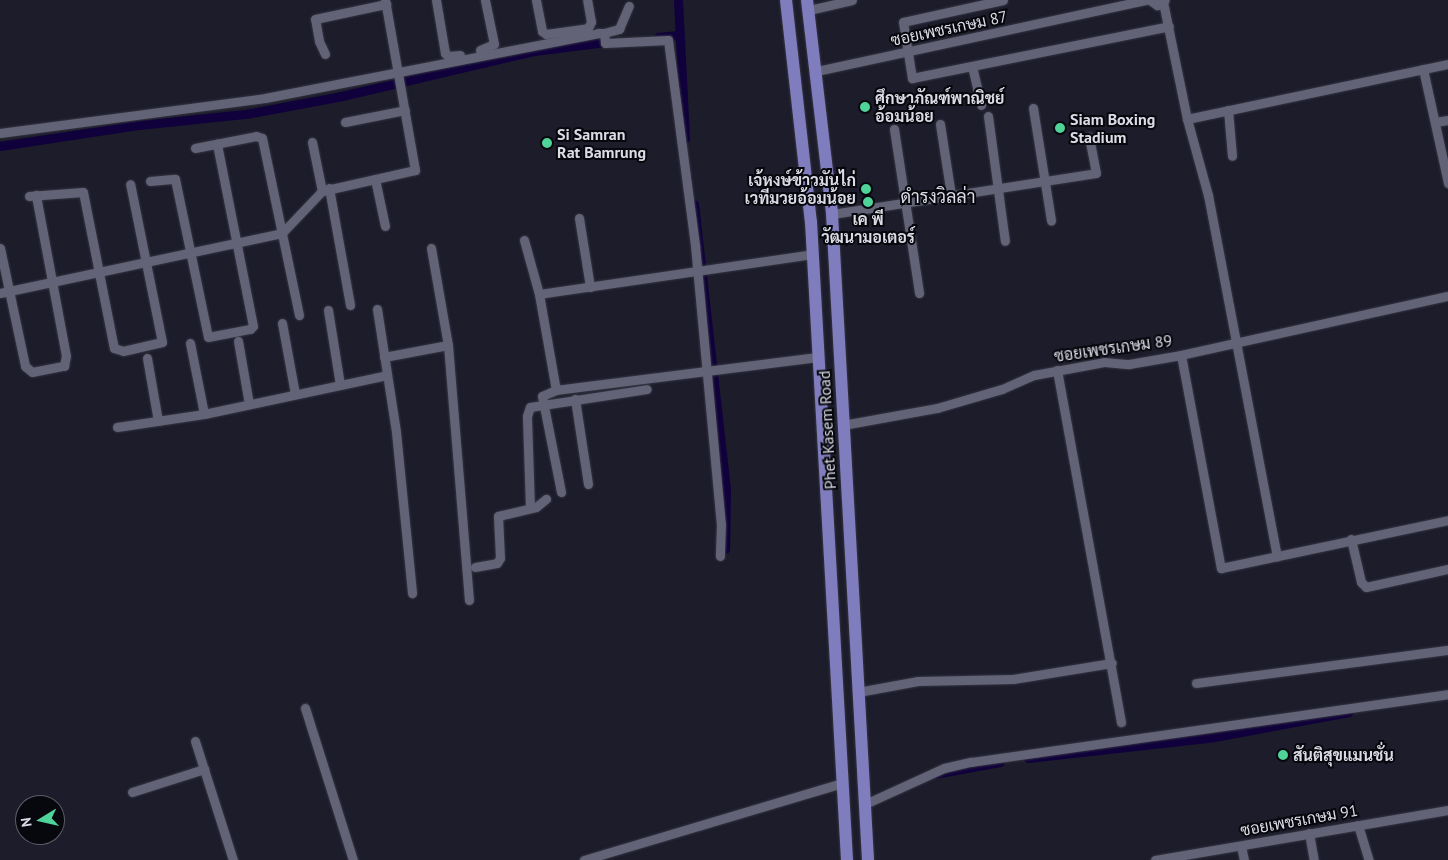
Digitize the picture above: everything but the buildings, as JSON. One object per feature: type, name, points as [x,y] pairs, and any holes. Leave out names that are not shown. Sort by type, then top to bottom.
[{"type":"main road","name":"Phet Kasem Road","points":[[786,0],[806,161],[813,254],[846,860]]},
{"type":"main road","name":"Phet Kasem Road","points":[[808,5],[827,157],[832,214],[868,860]]},
{"type":"main road","points":[[792,38],[812,35]]},
{"type":"main road","points":[[796,76],[817,71]]},
{"type":"main road","points":[[806,161],[827,157]]},
{"type":"street","points":[[436,0],[445,52],[452,57],[494,44],[485,0]]},
{"type":"street","points":[[536,0],[542,31],[546,34],[588,28],[591,22],[587,0]]},
{"type":"street","points":[[808,5],[852,0]]},
{"type":"street","points":[[1003,0],[904,21],[911,75],[915,79],[1169,26]]},
{"type":"street","name":"ซอยเพชรเกษม 87","points":[[817,71],[908,53],[1145,0]]},
{"type":"street","points":[[1150,0],[1157,5],[1164,1],[1187,119],[1208,195],[1234,341],[1277,556]]},
{"type":"street","points":[[5,292],[282,233],[325,189],[415,170],[385,2],[315,19],[319,41],[325,54]]},
{"type":"street","points":[[604,37],[619,29],[629,6]]},
{"type":"street","points":[[0,133],[236,102],[604,37],[666,40],[670,42],[676,116],[701,271],[721,524],[720,556]]},
{"type":"street","points":[[1187,119],[1448,64]]},
{"type":"street","points":[[972,66],[981,105]]},
{"type":"street","points":[[1423,69],[1448,183]]},
{"type":"street","points":[[1033,108],[1051,221]]},
{"type":"street","points":[[345,122],[405,110]]},
{"type":"street","points":[[1228,110],[1232,156]]},
{"type":"street","points":[[988,116],[1005,241]]},
{"type":"street","points":[[1435,122],[1448,120]]},
{"type":"street","points":[[940,124],[951,195]]},
{"type":"street","points":[[894,129],[919,294]]},
{"type":"street","points":[[195,148],[256,136],[262,138],[299,315]]},
{"type":"street","points":[[832,214],[1096,173],[1089,137]]},
{"type":"street","points":[[312,142],[325,189],[350,305]]},
{"type":"street","points":[[150,181],[176,179],[208,337],[242,331],[253,326],[217,144]]},
{"type":"street","points":[[375,179],[385,226]]},
{"type":"street","points":[[0,248],[5,292],[28,370],[64,366],[66,356],[53,282],[32,196],[83,192],[114,348],[122,351],[161,344],[130,184]]},
{"type":"street","points":[[579,218],[590,287]]},
{"type":"street","points":[[524,240],[539,294],[556,390]]},
{"type":"street","points":[[431,248],[448,345],[468,600]]},
{"type":"street","points":[[539,294],[813,254]]},
{"type":"street","name":"ซอยเพชรเกษม 89","points":[[843,425],[937,408],[1056,370],[1104,362],[1129,364],[1181,355],[1234,341],[1448,296]]},
{"type":"street","points":[[377,309],[387,375],[412,593]]},
{"type":"street","points":[[328,310],[340,385]]},
{"type":"street","points":[[282,322],[295,394]]},
{"type":"street","points":[[238,341],[249,404]]},
{"type":"street","points":[[190,343],[204,414]]},
{"type":"street","points":[[384,357],[448,345]]},
{"type":"street","points":[[1181,355],[1219,566],[1277,556],[1448,520]]},
{"type":"street","points":[[561,492],[543,404],[543,393],[819,357]]},
{"type":"street","points":[[147,358],[158,421]]},
{"type":"street","points":[[1056,370],[1112,663],[1121,722]]},
{"type":"street","points":[[117,427],[204,414],[387,375]]},
{"type":"street","points":[[530,508],[527,413],[530,407],[647,389]]},
{"type":"street","points":[[575,399],[588,484]]},
{"type":"street","points":[[475,567],[497,562],[500,558],[498,516],[530,508],[546,498]]},
{"type":"street","points":[[1351,539],[1361,582],[1366,587],[1448,569]]},
{"type":"street","points":[[1196,683],[1448,650]]},
{"type":"street","points":[[858,692],[918,681],[1013,679],[1112,663]]},
{"type":"street","points":[[865,804],[944,768],[971,762],[1448,694]]},
{"type":"street","points":[[305,708],[353,860]]},
{"type":"street","points":[[195,741],[232,860]]},
{"type":"street","points":[[132,792],[204,768]]},
{"type":"street","points":[[584,860],[842,783]]},
{"type":"street","name":"ซอยเพชรเกษม 91","points":[[1155,860],[1192,857],[1309,833],[1448,810]]},
{"type":"street","points":[[1358,825],[1369,860]]},
{"type":"street","points":[[1309,833],[1314,860]]},
{"type":"street","points":[[1241,846],[1244,860]]},
{"type":"waterway","points":[[678,0],[685,139]]},
{"type":"waterway","points":[[658,37],[678,35]]},
{"type":"waterway","points":[[0,146],[139,125],[246,114],[342,96],[534,51],[613,41]]},
{"type":"waterway","points":[[694,204],[726,488],[725,549]]},
{"type":"waterway","points":[[1028,758],[1214,737],[1349,712]]},
{"type":"waterway","points":[[934,774],[1000,762]]},
{"type":"place","name":"ศึกษาภัณฑ์พาณิชย์ อ้อมน้อย","points":[[865,107]]},
{"type":"place","name":"Siam Boxing Stadium","points":[[1060,128]]},
{"type":"place","name":"Si Samran Rat Bamrung","points":[[547,143]]},
{"type":"place","name":"เจ้หงษ์ข้าวมันไก่ เวทีมวยอ้อมน้อย","points":[[866,189]]},
{"type":"place","name":"เค พี วัฒนามอเตอร์","points":[[868,202]]},
{"type":"place","name":"สันติสุขแมนชั่น","points":[[1283,755]]},
{"type":"district","name":"ดำรงวิลล่า","points":[[938,197]]}]
